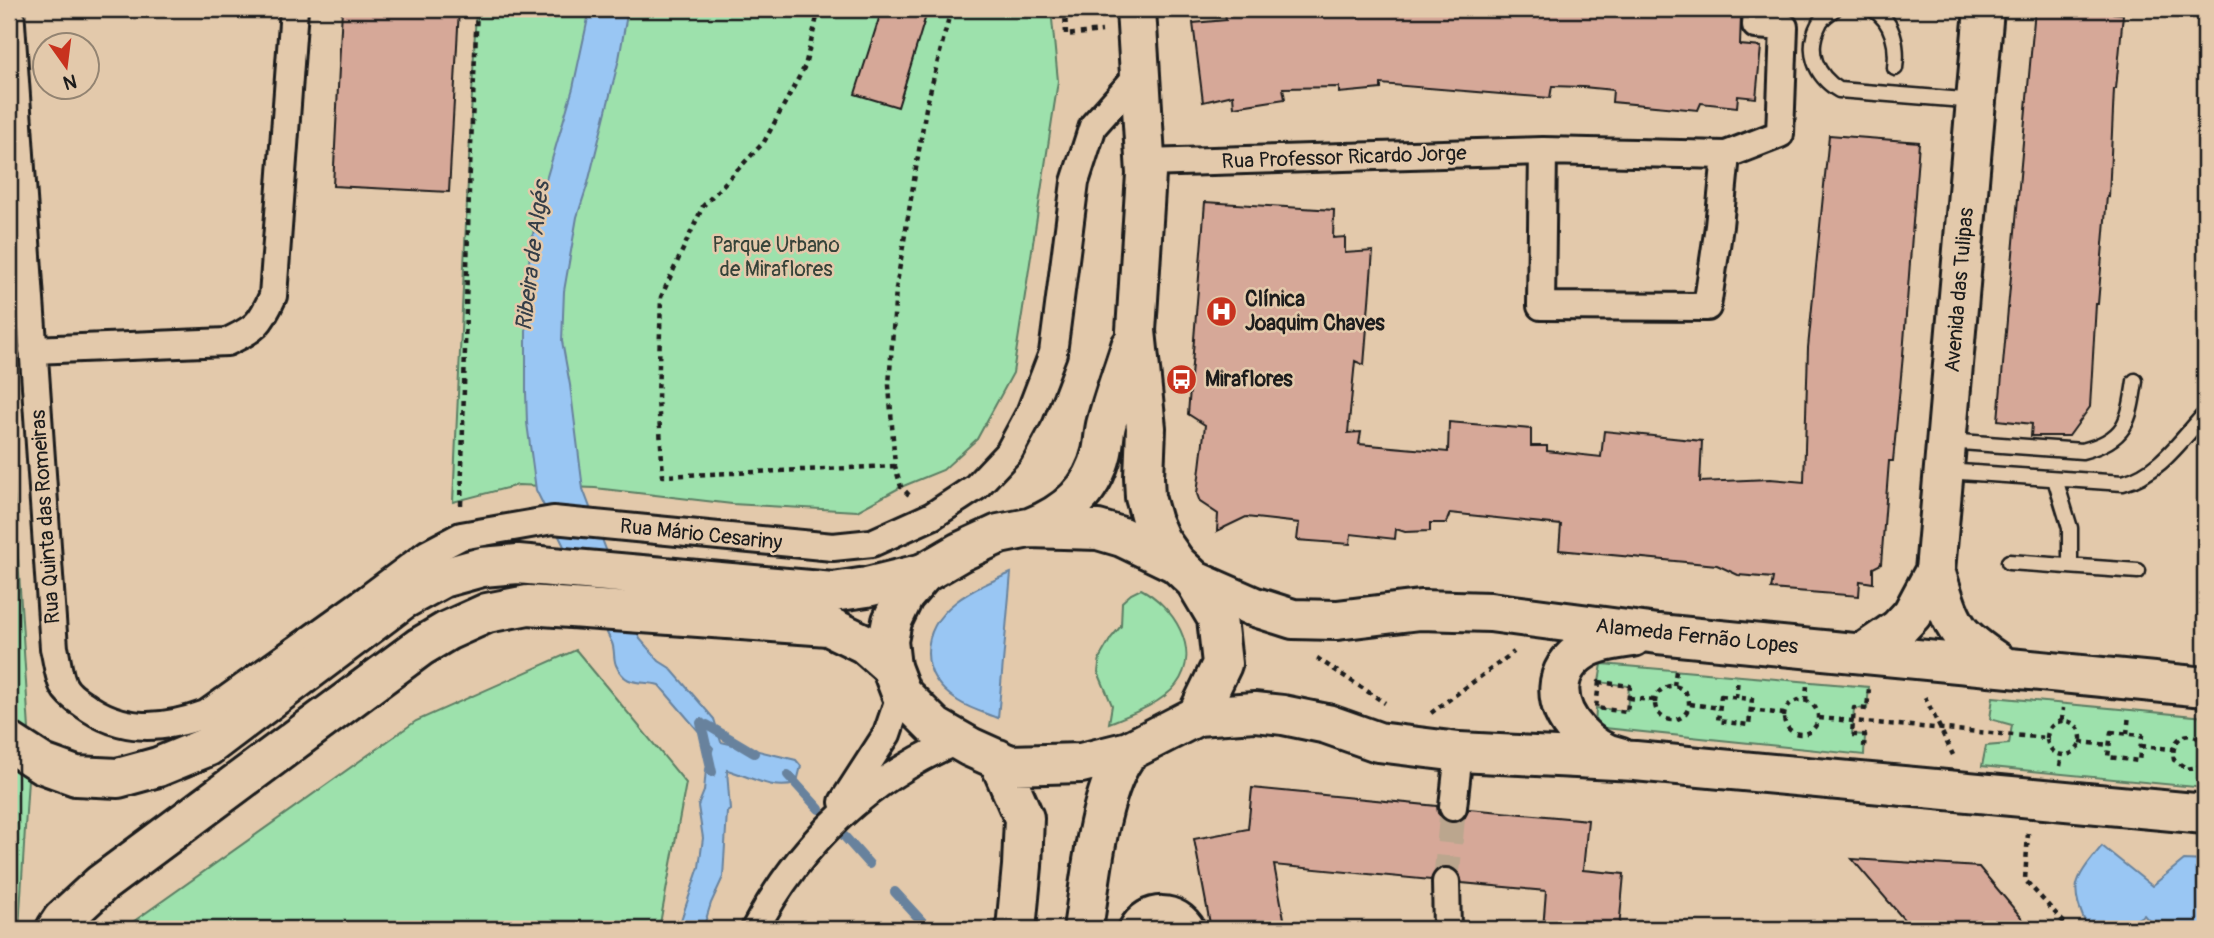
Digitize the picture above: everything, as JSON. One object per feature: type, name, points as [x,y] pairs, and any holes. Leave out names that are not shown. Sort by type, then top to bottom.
[{"type":"main road","name":"Avenida das Tulipas","points":[[1863,676],[1912,614],[1935,571],[1984,9]]},
{"type":"main road","points":[[1137,18],[1145,163],[1136,331],[1146,428],[1145,497],[1160,540],[1186,572],[1217,618],[1222,664],[1197,716]]},
{"type":"main road","points":[[9,742],[43,764],[76,776],[118,778],[158,767],[207,747],[402,600],[442,578],[482,567],[518,564],[833,592],[924,573],[999,534],[1029,528],[1054,519],[1075,503],[1091,481],[1102,454],[1106,425],[1136,331]]},
{"type":"main road","name":"Alameda Fernão Lopes","points":[[1029,528],[1098,530],[1122,537],[1252,606],[1293,619],[1337,620],[1420,610],[1490,612],[1535,618],[1661,652],[1863,676],[2004,667],[2205,687]]},
{"type":"main road","name":"Avenida das Tulipas","points":[[1935,571],[1950,615],[1959,631],[1970,643],[2004,667]]},
{"type":"main road","points":[[896,680],[888,641],[892,621],[904,596],[924,573]]},
{"type":"main road","points":[[56,929],[62,920],[101,884],[410,655],[447,631],[487,613],[528,605],[828,626],[865,644],[935,727],[1010,765],[1081,763],[1129,751],[1197,716],[1255,712],[1327,723],[1378,742],[1415,735],[1459,752],[1635,761],[2205,814]]},
{"type":"main road","points":[[1635,761],[1607,755],[1585,740],[1570,724],[1557,692],[1560,675],[1571,660],[1587,648],[1612,640],[1661,652]]},
{"type":"main road","points":[[1083,929],[1099,833],[1110,789],[1119,763],[1129,751]]},
{"type":"main road","points":[[998,760],[1024,818],[1023,866],[1016,929]]},
{"type":"street","name":"Rua Quinta das Romeiras","points":[[10,9],[54,648]]},
{"type":"street","points":[[33,350],[227,342],[246,333],[263,319],[273,296],[294,9]]},
{"type":"street","points":[[1543,152],[1541,306],[1707,307],[1727,155],[1780,134],[1784,27],[1756,25],[1757,9]]},
{"type":"street","name":"Rua Mário Cesariny","points":[[54,648],[63,685],[72,696],[97,715],[122,725],[179,724],[206,714],[231,698],[427,554],[461,536],[553,520],[833,547],[872,543],[932,516],[976,487],[1009,452],[1030,413],[1053,353],[1076,182],[1093,126],[1140,72]]},
{"type":"street","name":"Rua Professor Ricardo Jorge","points":[[1145,163],[1543,152],[1727,155]]},
{"type":"street","points":[[824,830],[887,734],[896,680]]},
{"type":"street","points":[[755,929],[804,852],[824,830],[886,777],[959,740]]},
{"type":"street","points":[[1453,807],[1459,752]]},
{"type":"street","points":[[1446,882],[1447,929]]},
{"type":"street","points":[[1132,929],[1142,916],[1163,909],[1183,917],[1192,929]]},
{"type":"lane","points":[[1834,9],[1819,23],[1813,44],[1815,67],[1826,82],[1839,90],[1976,101]]},
{"type":"lane","points":[[1873,9],[1882,14],[1891,30],[1897,52],[1895,68]]},
{"type":"lane","points":[[1945,456],[2082,451],[2101,447],[2118,435],[2130,415],[2135,381]]},
{"type":"lane","points":[[1945,456],[2055,478],[2123,483],[2137,480],[2151,472],[2205,414]]},
{"type":"lane","points":[[2055,478],[2070,528],[2070,566]]},
{"type":"lane","points":[[2009,562],[2138,571]]},
{"type":"path","points":[[461,536],[469,191],[477,9]]},
{"type":"path","points":[[819,9],[805,66],[764,142],[703,206],[661,297],[658,399],[663,475],[895,466]]},
{"type":"path","points":[[932,516],[901,487],[895,466],[889,385],[896,289],[926,108],[951,9]]},
{"type":"path","points":[[1065,9],[1066,35],[1137,18]]},
{"type":"path","points":[[1293,619],[1290,639],[1415,735],[1532,639],[1535,618]]},
{"type":"path","points":[[1661,652],[1676,671],[1674,686]]},
{"type":"path","points":[[1676,671],[1689,672]]},
{"type":"path","points":[[1726,675],[1752,678]]},
{"type":"path","points":[[1736,698],[1738,676]]},
{"type":"path","points":[[1863,676],[1882,689]]},
{"type":"path","points":[[1863,676],[1867,709],[1854,708],[1852,735],[1865,735],[1864,755]]},
{"type":"path","points":[[1599,682],[1630,686],[1629,698],[1627,712],[1596,708],[1599,682]]},
{"type":"path","points":[[1805,701],[1807,682],[1820,683]]},
{"type":"path","points":[[1674,686],[1686,693],[1690,704],[1685,715],[1670,720],[1660,716],[1655,700],[1665,687],[1674,686]]},
{"type":"path","points":[[1937,693],[1923,692],[1958,764],[1955,792]]},
{"type":"path","points":[[1721,696],[1736,698],[1752,699],[1749,725],[1718,721],[1721,696]]},
{"type":"path","points":[[1629,698],[1655,700]]},
{"type":"path","points":[[1805,701],[1815,707],[1819,719],[1814,729],[1799,734],[1789,729],[1784,714],[1790,705],[1805,701]]},
{"type":"path","points":[[1690,704],[1720,708]]},
{"type":"path","points":[[1750,710],[1784,714]]},
{"type":"path","points":[[2127,734],[2130,710]]},
{"type":"path","points":[[1819,719],[2047,738]]},
{"type":"path","points":[[2068,721],[2078,728],[2080,742],[2072,753],[2062,755],[2052,750],[2047,738],[2049,730],[2057,722],[2068,721]]},
{"type":"path","points":[[2009,744],[2012,724]]},
{"type":"path","points":[[2192,726],[2192,736]]},
{"type":"path","points":[[2111,732],[2127,734],[2142,735],[2139,761],[2108,757],[2111,732]]},
{"type":"path","points":[[2205,746],[2199,738],[2192,736],[2177,740],[2172,749],[2174,760],[2187,769],[2197,767],[2205,758]]},
{"type":"path","points":[[2080,742],[2110,745]]},
{"type":"path","points":[[2141,746],[2172,749]]},
{"type":"path","points":[[2015,830],[2028,832],[2025,880],[2070,929]]},
{"type":"path","points":[[2134,929],[2138,926],[2140,929]]},
{"type":"green space","name":"Parque Urbano de Miraflores","points":[[476,9],[1051,9],[1058,81],[1013,373],[977,439],[943,470],[901,487],[857,511],[732,504],[595,488],[518,485],[453,502]]},
{"type":"green space","points":[[9,418],[30,745],[19,929],[9,929]]},
{"type":"green space","points":[[1141,589],[1163,606],[1180,630],[1185,643],[1184,671],[1176,685],[1162,698],[1146,708],[1109,723],[1112,705],[1098,672],[1100,657],[1121,626],[1122,602]]},
{"type":"green space","points":[[576,650],[686,783],[659,929],[123,929],[416,721]]},
{"type":"green space","points":[[1602,664],[1869,687],[1867,709],[1854,708],[1852,734],[1865,735],[1864,755],[1595,727],[1596,708],[1627,711],[1629,686],[1599,682]]},
{"type":"green space","points":[[1993,697],[2205,717],[2205,788],[1982,766],[1986,746],[2009,744],[2012,725],[1990,719]]},
{"type":"water","points":[[590,9],[628,9],[619,59],[577,217],[564,291],[562,341],[583,489],[640,639],[659,661],[670,668],[714,719],[721,742],[796,760],[801,766],[796,786],[769,784],[727,770],[730,810],[727,812],[723,877],[703,929],[678,929],[699,867],[703,838],[698,806],[713,748],[659,685],[634,682],[620,672],[615,662],[612,643],[536,490],[527,423],[526,293],[531,243],[543,190],[573,88]]},
{"type":"water","points":[[1011,573],[998,718],[967,706],[946,692],[933,675],[928,653],[930,637],[945,612],[969,593]]},
{"type":"water","points":[[2102,846],[2152,886],[2184,860],[2205,861],[2205,929],[2156,929],[2144,915],[2120,929],[2088,929],[2078,903],[2077,884],[2085,868]]},
{"type":"building","points":[[342,9],[459,9],[449,192],[333,186]]},
{"type":"building","points":[[882,9],[928,9],[898,107],[855,94]]},
{"type":"building","points":[[1252,9],[1662,9],[1741,16],[1740,45],[1761,47],[1756,98],[1738,96],[1737,107],[1701,103],[1698,110],[1612,102],[1613,90],[1583,87],[1552,86],[1550,98],[1381,84],[1381,89],[1339,93],[1339,87],[1283,88],[1285,99],[1234,107],[1233,95],[1203,102],[1193,23],[1226,20],[1225,13]]},
{"type":"building","points":[[2035,9],[2113,9],[2113,13],[2123,14],[2114,89],[2109,197],[2107,196],[2096,304],[2090,407],[2069,436],[2031,436],[2032,424],[1998,420]]},
{"type":"building","points":[[1829,135],[1919,142],[1903,355],[1893,461],[1889,461],[1881,564],[1873,568],[1873,583],[1860,581],[1859,596],[1771,589],[1773,578],[1738,575],[1717,565],[1559,550],[1561,525],[1450,513],[1446,523],[1430,523],[1430,531],[1405,532],[1396,529],[1395,539],[1351,534],[1350,544],[1297,540],[1299,523],[1246,517],[1217,531],[1218,514],[1200,502],[1197,494],[1205,425],[1188,414],[1205,202],[1334,210],[1333,238],[1345,237],[1345,253],[1373,251],[1364,365],[1355,361],[1348,433],[1361,432],[1359,444],[1448,452],[1449,422],[1531,429],[1531,446],[1547,446],[1547,451],[1601,457],[1604,431],[1702,441],[1700,482],[1770,479],[1804,482],[1808,348]]},
{"type":"building","points":[[1252,788],[1437,806],[1443,819],[1452,823],[1465,817],[1469,809],[1588,820],[1583,870],[1624,874],[1619,929],[1543,929],[1546,891],[1462,883],[1459,873],[1446,866],[1437,869],[1431,880],[1274,865],[1286,929],[1211,929],[1194,839],[1248,829]]},
{"type":"building","points":[[1852,859],[1979,867],[2031,929],[1912,929]]},
{"type":"waterway","name":"Ribeira de Algés","points":[[701,723],[712,772]]},
{"type":"waterway","points":[[707,725],[754,753]]},
{"type":"waterway","points":[[788,775],[819,809]]},
{"type":"waterway","points":[[845,837],[869,864]]},
{"type":"waterway","points":[[895,892],[927,927]]},
{"type":"tunnel","points":[[1446,882],[1453,807]]},
{"type":"place","name":"Clínica Joaquim Chaves","points":[[1222,311]]},
{"type":"place","name":"Miraflores","points":[[1182,379]]}]
